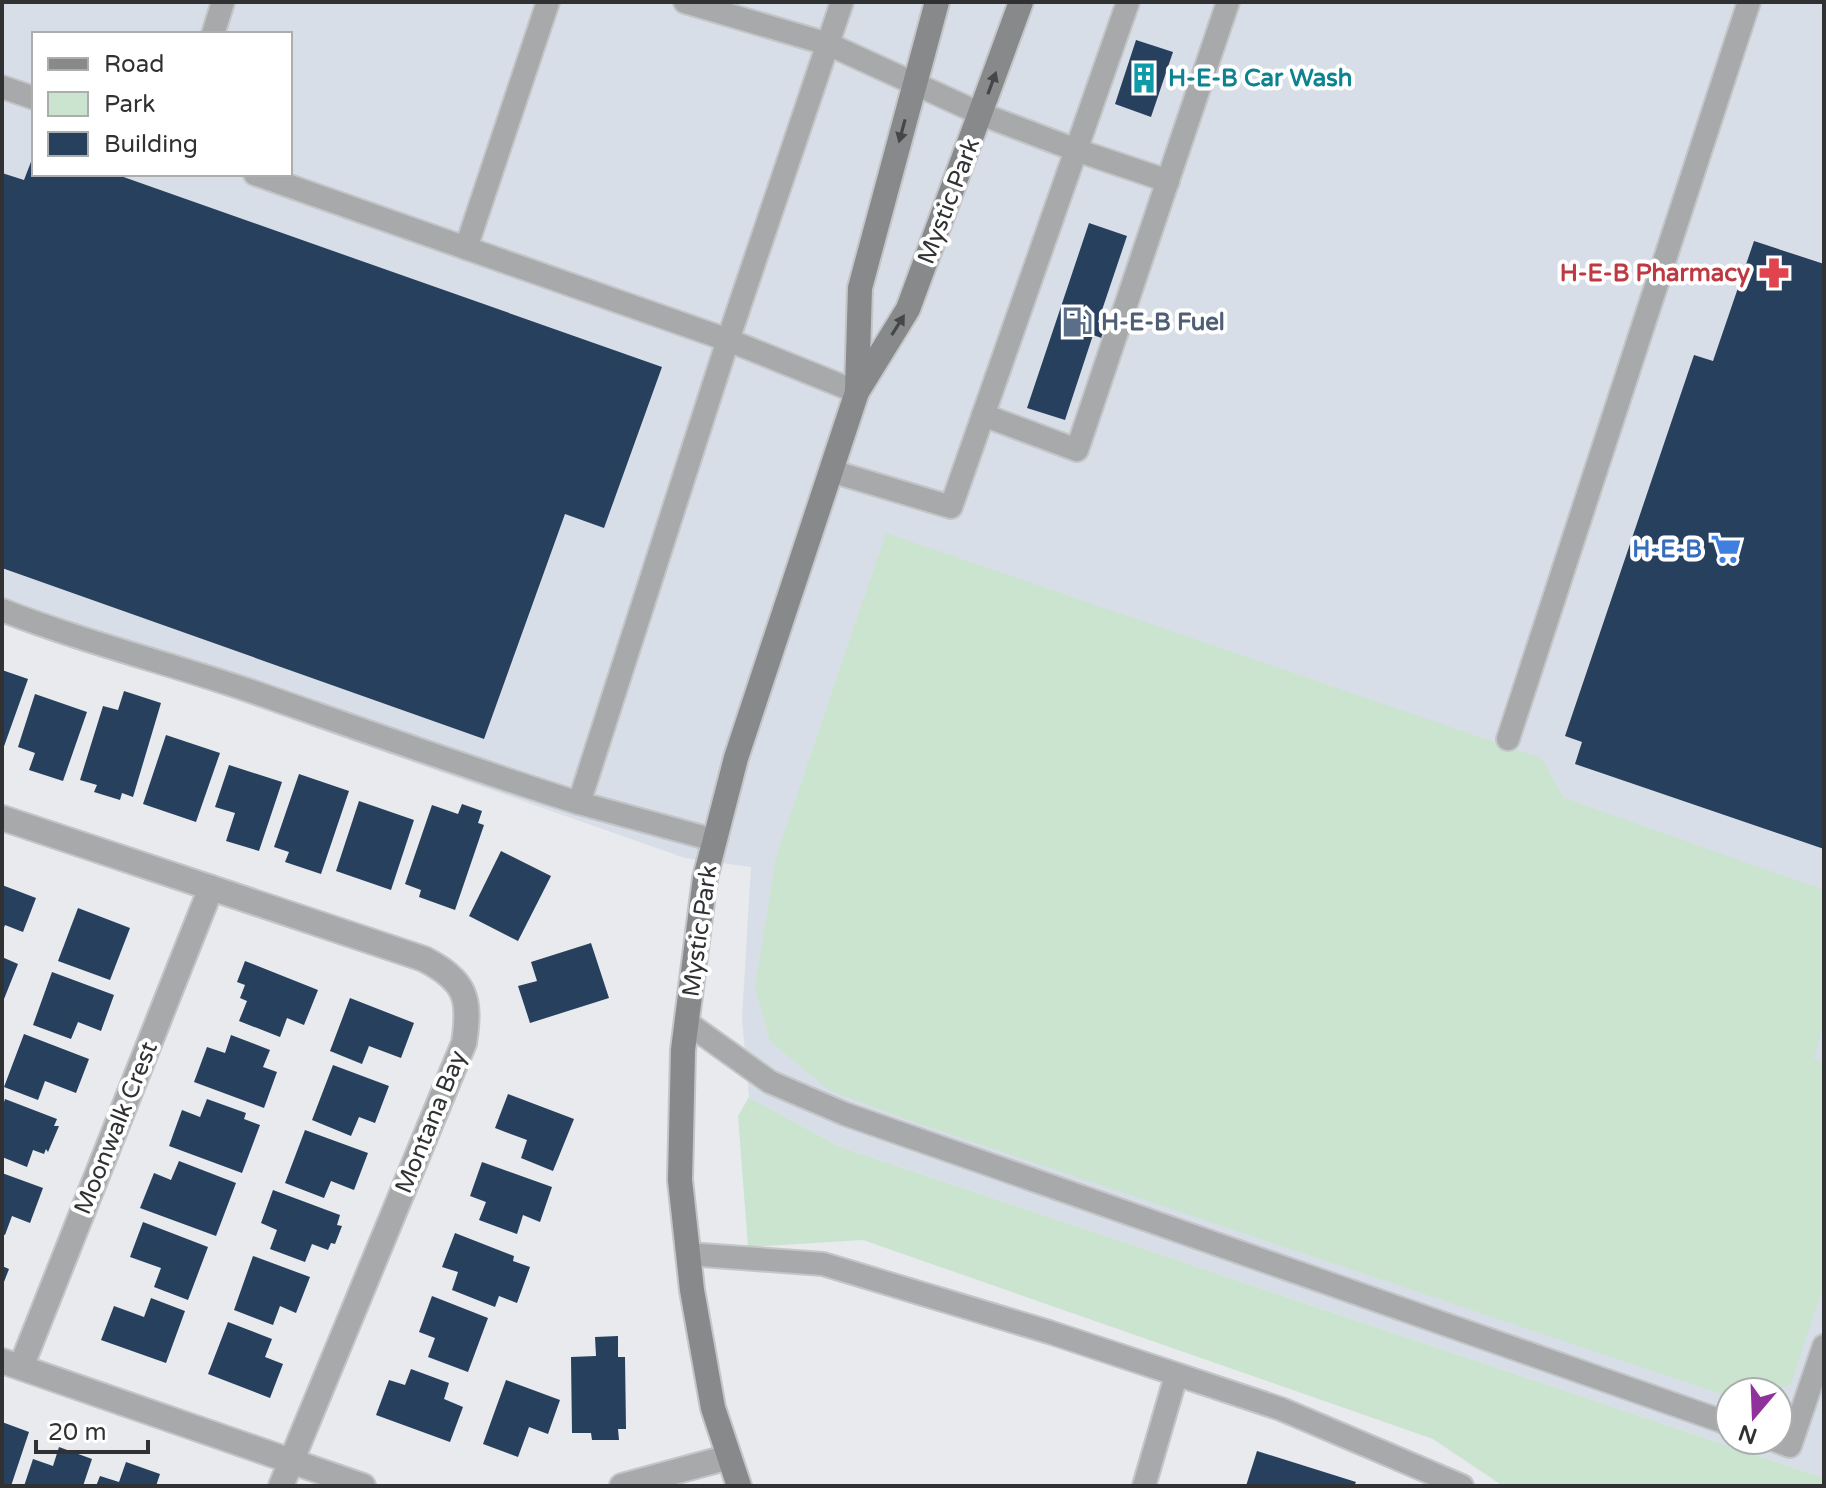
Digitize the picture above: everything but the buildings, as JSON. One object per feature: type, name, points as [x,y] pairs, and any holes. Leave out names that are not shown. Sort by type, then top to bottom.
[{"type":"street","name":"Mystic Park","points":[[857,392],[860,288],[937,2]]},
{"type":"street","name":"Mystic Park","points":[[739,1486],[713,1408],[692,1290],[680,1180],[683,1050],[705,878],[736,758],[857,392],[908,309],[1021,2]]},
{"type":"street","name":"Montana Bay","points":[[2,818],[424,959],[458,981],[468,1018],[464,1043],[281,1486]]},
{"type":"street","name":"Moonwalk Crest","points":[[11,1364],[211,888]]},
{"type":"street","points":[[11,1364],[363,1486]]},
{"type":"street","points":[[622,1486],[729,1457]]},
{"type":"lane","points":[[214,32],[223,2]]},
{"type":"lane","points":[[466,248],[548,2]]},
{"type":"lane","points":[[685,2],[828,44],[981,114],[1168,181]]},
{"type":"lane","points":[[579,803],[728,340],[842,2]]},
{"type":"lane","points":[[831,471],[951,507],[1128,2]]},
{"type":"lane","points":[[983,415],[1077,450],[1228,2]]},
{"type":"lane","points":[[1508,739],[1749,2]]},
{"type":"lane","points":[[2,87],[32,97]]},
{"type":"lane","points":[[261,176],[728,340],[857,392]]},
{"type":"lane","points":[[2,610],[61,633],[248,690],[454,764],[714,840]]},
{"type":"lane","points":[[686,1022],[770,1082],[845,1114],[1714,1418]]},
{"type":"lane","points":[[688,1254],[823,1264],[1049,1332],[1281,1409],[1462,1486]]},
{"type":"lane","points":[[1794,1434],[1824,1346]]},
{"type":"lane","points":[[1144,1486],[1176,1376]]},
{"type":"shaded area","points":[[2,2],[1824,4],[1824,1478],[1759,1456],[1794,1456],[1794,1376],[1714,1376],[1714,1441],[838,1146],[749,1097],[742,1018],[751,867],[685,858],[2,618]]},
{"type":"green space","points":[[886,533],[1541,758],[1564,798],[1824,890],[1824,1021],[1814,1058],[1824,1065],[1824,1285],[1794,1376],[1714,1376],[1714,1392],[905,1119],[829,1090],[770,1041],[755,988],[776,857]]},
{"type":"green space","points":[[749,1097],[838,1146],[1714,1441],[1714,1456],[1759,1456],[1824,1478],[1824,1486],[1503,1486],[1433,1439],[863,1240],[748,1247],[738,1116]]},
{"type":"place","name":"H-E-B Car Wash","points":[[1144,78]]},
{"type":"place","name":"H-E-B Pharmacy","points":[[1774,273]]},
{"type":"place","name":"H-E-B Fuel","points":[[1077,322]]},
{"type":"place","name":"H-E-B","points":[[1726,549]]}]
